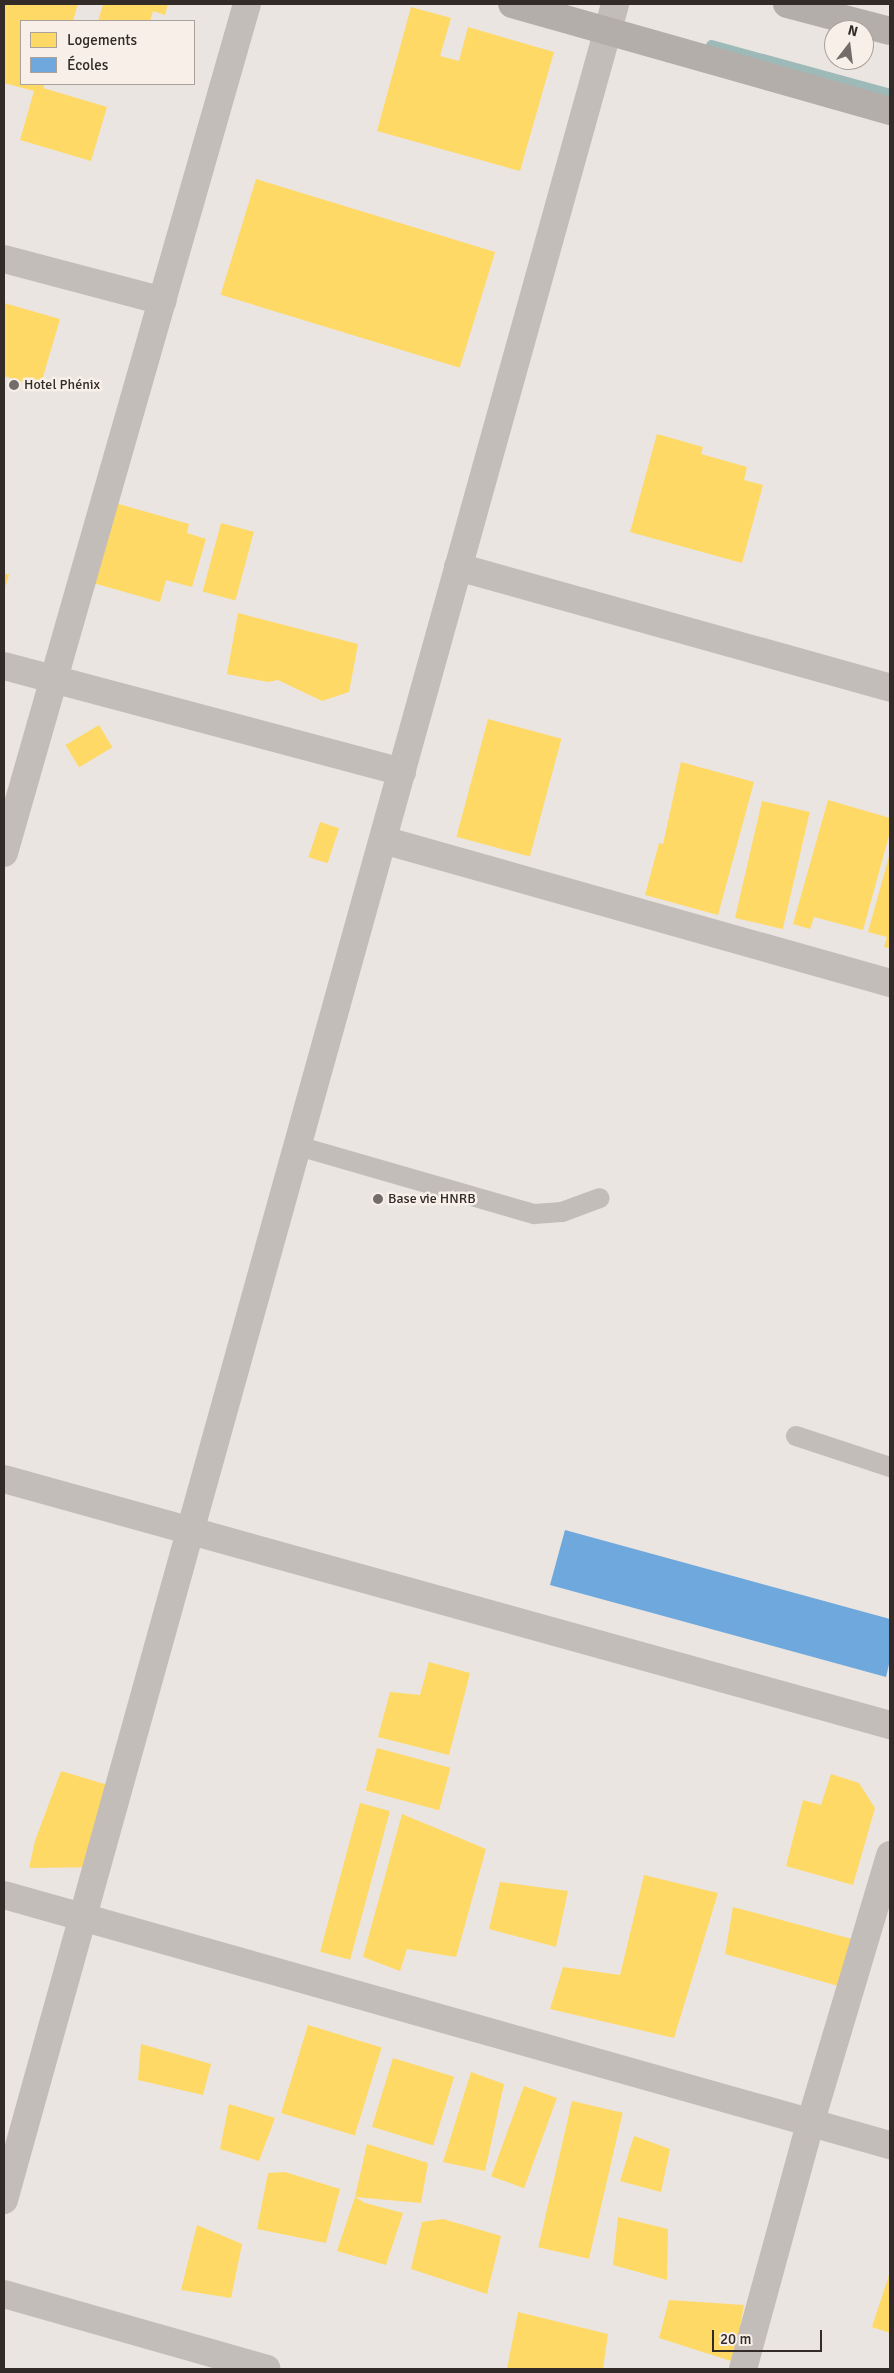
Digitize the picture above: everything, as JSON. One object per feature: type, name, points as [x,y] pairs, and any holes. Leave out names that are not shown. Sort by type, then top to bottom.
[{"type":"street","points":[[4,852],[247,4]]},
{"type":"street","points":[[512,4],[607,29],[890,111]]},
{"type":"street","points":[[4,2200],[615,4]]},
{"type":"street","points":[[787,4],[890,31]]},
{"type":"street","points":[[4,259],[163,302]]},
{"type":"street","points":[[458,567],[890,688]]},
{"type":"street","points":[[4,666],[402,772]]},
{"type":"street","points":[[383,840],[890,983]]},
{"type":"street","points":[[4,1479],[191,1529],[890,1725]]},
{"type":"street","points":[[743,2369],[810,2124],[890,1855]]},
{"type":"street","points":[[4,1895],[810,2124],[890,2145]]},
{"type":"street","points":[[4,2294],[267,2369]]},
{"type":"lane","points":[[298,1146],[534,1214],[562,1212],[600,1198]]},
{"type":"lane","points":[[796,1436],[890,1468]]},
{"type":"building: Logements","points":[[4,4],[78,4],[73,20],[20,20],[20,85],[44,85],[43,88],[107,107],[91,161],[20,140],[34,91],[4,83]]},
{"type":"building: Logements","points":[[103,4],[168,4],[165,15],[153,11],[150,20],[98,20]]},
{"type":"building: Logements","points":[[411,7],[451,18],[440,56],[459,61],[468,27],[554,52],[520,171],[377,131]]},
{"type":"building: Logements","points":[[256,179],[495,252],[460,368],[221,295]]},
{"type":"building: Logements","points":[[4,303],[60,319],[40,387],[4,376]]},
{"type":"building: Logements","points":[[657,434],[703,447],[701,454],[747,467],[744,480],[763,485],[742,563],[630,532]]},
{"type":"building: Logements","points":[[101,499],[189,524],[187,533],[206,539],[192,587],[166,580],[160,602],[79,579]]},
{"type":"building: Logements","points":[[221,523],[254,532],[235,600],[203,592]]},
{"type":"building: Logements","points":[[4,573],[9,575],[4,592]]},
{"type":"building: Logements","points":[[238,613],[358,644],[349,692],[322,701],[278,680],[268,682],[227,674]]},
{"type":"building: Logements","points":[[488,719],[561,739],[530,857],[456,837]]},
{"type":"building: Logements","points":[[99,725],[112,747],[79,767],[66,745]]},
{"type":"building: Logements","points":[[681,762],[754,782],[718,915],[645,895],[659,843],[663,844]]},
{"type":"building: Logements","points":[[828,800],[890,818],[890,832],[863,930],[814,917],[810,929],[793,924]]},
{"type":"building: Logements","points":[[762,801],[810,812],[783,929],[735,918]]},
{"type":"building: Logements","points":[[320,822],[339,828],[328,863],[309,857]]},
{"type":"building: Logements","points":[[890,853],[890,948],[884,947],[887,937],[868,932]]},
{"type":"building: Logements","points":[[429,1662],[470,1673],[449,1755],[378,1737],[390,1692],[420,1695]]},
{"type":"building: Logements","points":[[377,1748],[450,1768],[439,1810],[366,1791]]},
{"type":"building: Logements","points":[[61,1771],[118,1788],[105,1867],[29,1868],[35,1841]]},
{"type":"building: Logements","points":[[831,1774],[859,1783],[875,1808],[853,1885],[786,1866],[803,1800],[821,1805]]},
{"type":"building: Logements","points":[[360,1803],[390,1811],[350,1960],[320,1952]]},
{"type":"building: Logements","points":[[402,1814],[486,1849],[456,1957],[407,1949],[400,1971],[363,1957]]},
{"type":"building: Logements","points":[[644,1875],[718,1893],[674,2038],[550,2009],[563,1967],[620,1975]]},
{"type":"building: Logements","points":[[500,1882],[568,1891],[556,1947],[489,1929]]},
{"type":"building: Logements","points":[[733,1907],[852,1939],[849,1989],[725,1954]]},
{"type":"building: Logements","points":[[308,2025],[382,2048],[355,2135],[281,2113]]},
{"type":"building: Logements","points":[[141,2044],[211,2064],[203,2095],[138,2080]]},
{"type":"building: Logements","points":[[393,2058],[454,2077],[433,2146],[372,2127]]},
{"type":"building: Logements","points":[[471,2072],[504,2084],[485,2171],[443,2162]]},
{"type":"building: Logements","points":[[524,2086],[557,2098],[524,2188],[491,2176]]},
{"type":"building: Logements","points":[[572,2101],[623,2113],[589,2259],[538,2247]]},
{"type":"building: Logements","points":[[229,2104],[275,2118],[259,2161],[220,2149]]},
{"type":"building: Logements","points":[[634,2136],[670,2149],[661,2192],[620,2181]]},
{"type":"building: Logements","points":[[367,2144],[428,2163],[421,2203],[355,2197]]},
{"type":"building: Logements","points":[[285,2172],[340,2189],[326,2243],[257,2229],[268,2173]]},
{"type":"building: Logements","points":[[355,2197],[365,2203],[403,2213],[386,2265],[337,2251]]},
{"type":"building: Logements","points":[[618,2217],[668,2229],[667,2280],[613,2265]]},
{"type":"building: Logements","points":[[443,2219],[501,2236],[487,2294],[411,2269],[422,2222]]},
{"type":"building: Logements","points":[[197,2225],[242,2244],[231,2298],[181,2290]]},
{"type":"building: Logements","points":[[890,2272],[890,2333],[872,2327]]},
{"type":"building: Logements","points":[[669,2300],[744,2305],[734,2362],[659,2338]]},
{"type":"building: Logements","points":[[518,2312],[608,2334],[603,2369],[507,2369]]},
{"type":"building: Écoles","points":[[565,1530],[890,1619],[890,1660],[886,1677],[550,1585]]},
{"type":"waterway","points":[[711,45],[890,94]]},
{"type":"place","name":"Hotel Phénix","points":[[14,385]]},
{"type":"place","name":"Base vie HNRB","points":[[378,1199]]}]
